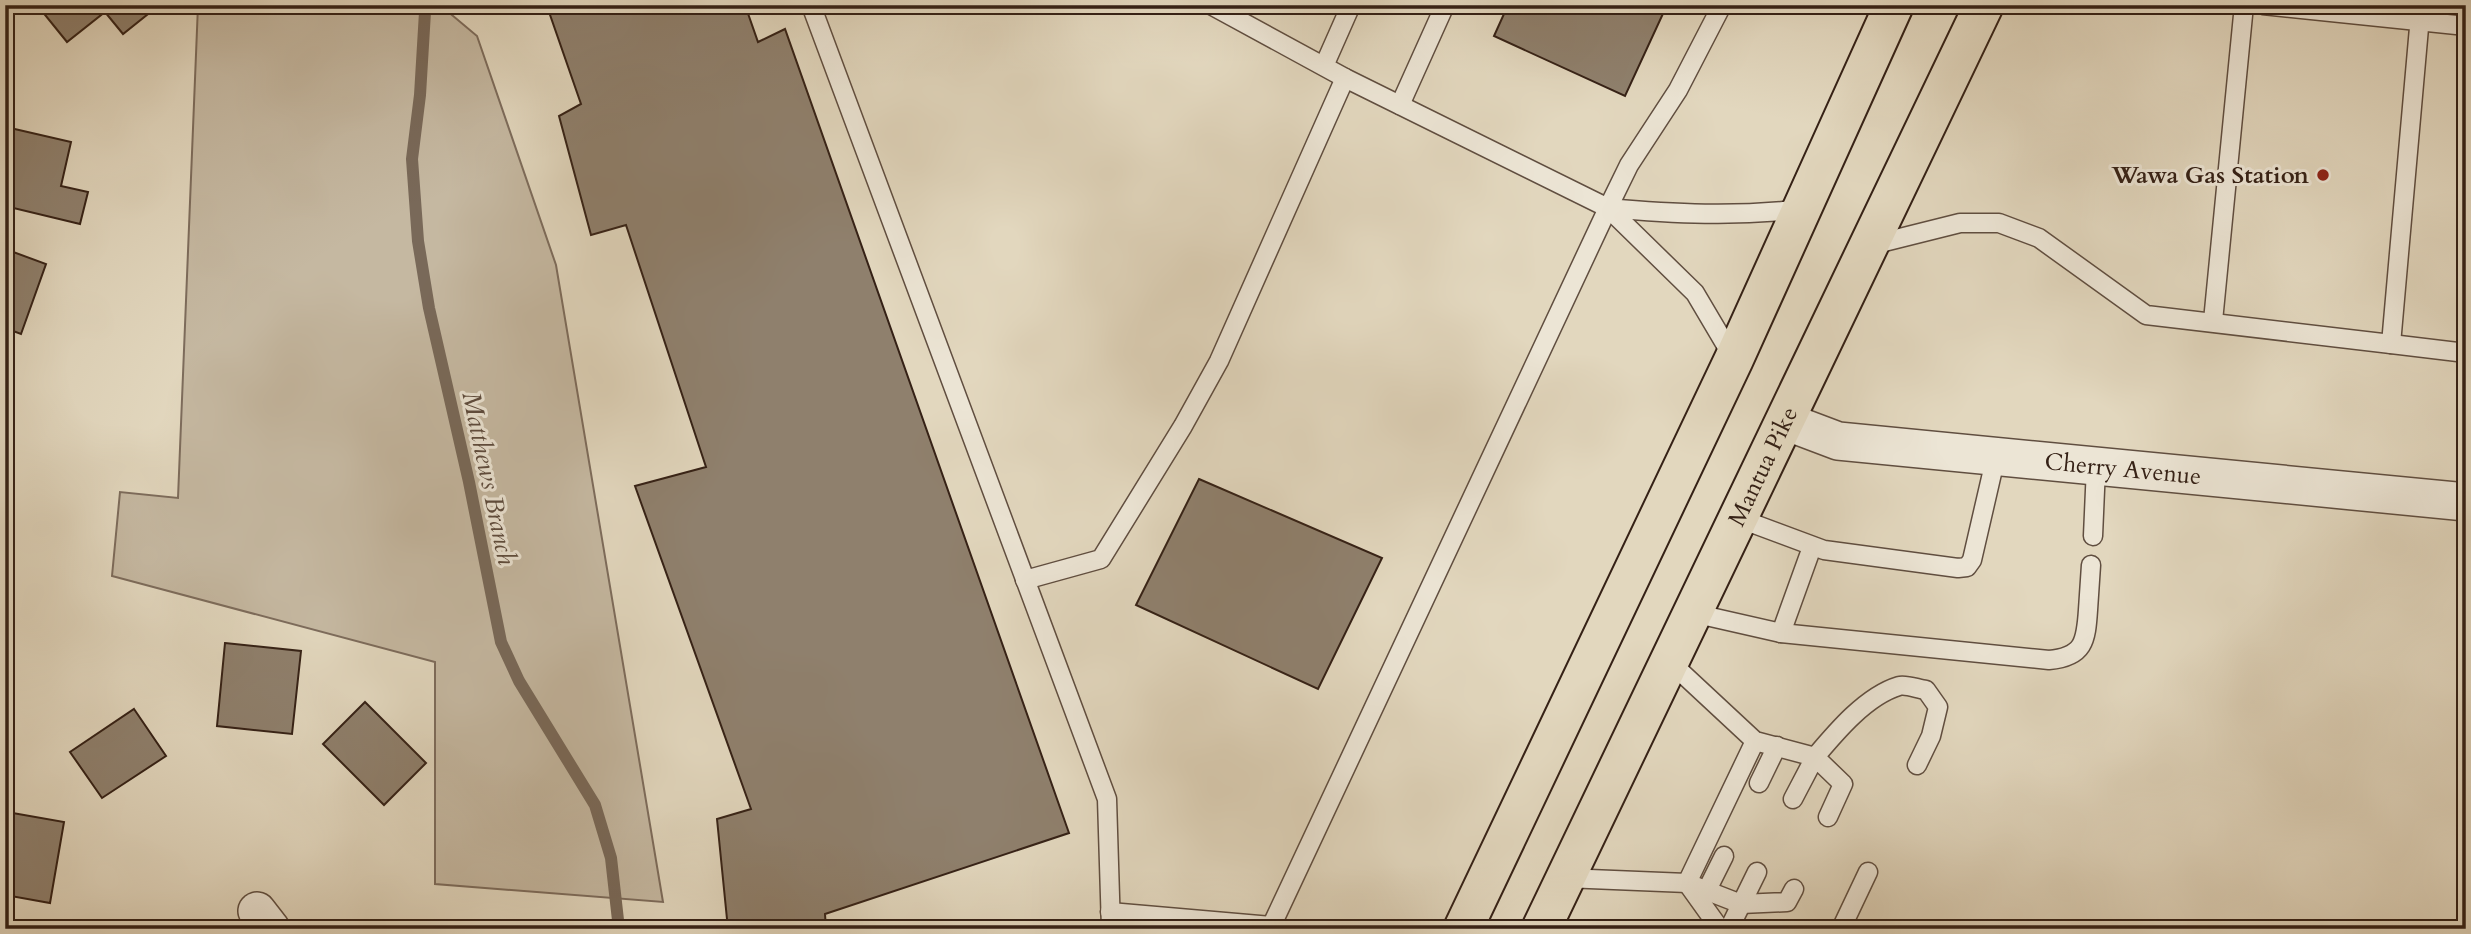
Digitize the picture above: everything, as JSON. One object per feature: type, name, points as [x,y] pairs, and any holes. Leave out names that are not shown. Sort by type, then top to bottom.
[{"type":"main road","points":[[1463,929],[1804,209],[1894,5]]},
{"type":"main road","name":"Mantua Pike","points":[[1541,929],[1984,5]]},
{"type":"street","name":"Cherry Avenue","points":[[1785,421],[1838,441],[2466,502]]},
{"type":"lane","points":[[811,5],[1107,799],[1111,920],[1271,927],[1629,165],[1684,78],[1722,5]]},
{"type":"lane","points":[[1212,5],[1345,78],[1608,208],[1695,293],[1734,359]]},
{"type":"lane","points":[[1324,66],[1351,5]]},
{"type":"lane","points":[[1400,104],[1445,5]]},
{"type":"lane","points":[[2213,321],[2244,5]]},
{"type":"lane","points":[[2263,5],[2420,13],[2466,26]]},
{"type":"lane","points":[[2391,344],[2420,13]]},
{"type":"lane","points":[[1025,580],[1101,559],[1183,426],[1219,361],[1345,78]]},
{"type":"lane","points":[[1608,208],[1674,214],[1752,215],[1804,209]]},
{"type":"lane","points":[[1869,245],[1961,223],[1999,223],[2039,238],[2146,314],[2466,353]]},
{"type":"lane","points":[[1738,518],[1812,547],[1958,568],[1967,567],[1972,561],[1996,456]]},
{"type":"lane","points":[[2093,536],[2096,467]]},
{"type":"lane","points":[[1781,633],[1812,547]]},
{"type":"lane","points":[[1693,613],[1781,633],[2049,660],[2064,659],[2078,650],[2086,637],[2091,565]]},
{"type":"lane","points":[[1669,661],[1755,741],[1815,757],[1843,784],[1828,817]]},
{"type":"lane","points":[[1793,799],[1815,757],[1849,719],[1869,702],[1901,685],[1926,690],[1938,707],[1931,736],[1917,765]]},
{"type":"lane","points":[[1687,883],[1755,741]]},
{"type":"lane","points":[[1759,783],[1777,746]]},
{"type":"lane","points":[[1707,890],[1724,856]]},
{"type":"lane","points":[[1729,929],[1757,872]]},
{"type":"lane","points":[[1841,929],[1868,872]]},
{"type":"lane","points":[[1565,878],[1687,883],[1741,904],[1787,902],[1794,889]]},
{"type":"lane","points":[[1687,883],[1720,929]]},
{"type":"shaded area","points":[[198,5],[440,5],[477,36],[556,265],[663,902],[435,884],[435,662],[112,576],[120,492],[178,498]]},
{"type":"building","points":[[37,5],[141,5],[148,14],[123,34],[105,12],[67,42]]},
{"type":"building","points":[[557,5],[745,5],[758,42],[785,29],[1069,833],[825,914],[826,929],[728,929],[717,819],[751,809],[635,486],[706,467],[626,225],[591,235],[559,116],[581,104],[548,9]]},
{"type":"building","points":[[1508,5],[1667,5],[1625,96],[1494,36]]},
{"type":"building","points":[[6,127],[71,142],[61,186],[88,192],[80,224],[5,206]]},
{"type":"building","points":[[5,249],[46,264],[21,334],[5,328]]},
{"type":"building","points":[[1199,479],[1382,558],[1318,689],[1136,605]]},
{"type":"building","points":[[225,643],[301,651],[292,734],[217,726]]},
{"type":"building","points":[[365,702],[426,763],[384,805],[323,744]]},
{"type":"building","points":[[134,709],[166,756],[102,798],[70,752]]},
{"type":"building","points":[[7,812],[64,822],[50,903],[5,895]]},
{"type":"waterway","name":"Matthews Branch","points":[[425,12],[420,95],[412,159],[418,241],[429,308],[469,482],[501,642],[519,681],[595,805],[611,858],[619,929]]},
{"type":"place","name":"Wawa Gas Station","points":[[2323,175]]}]
